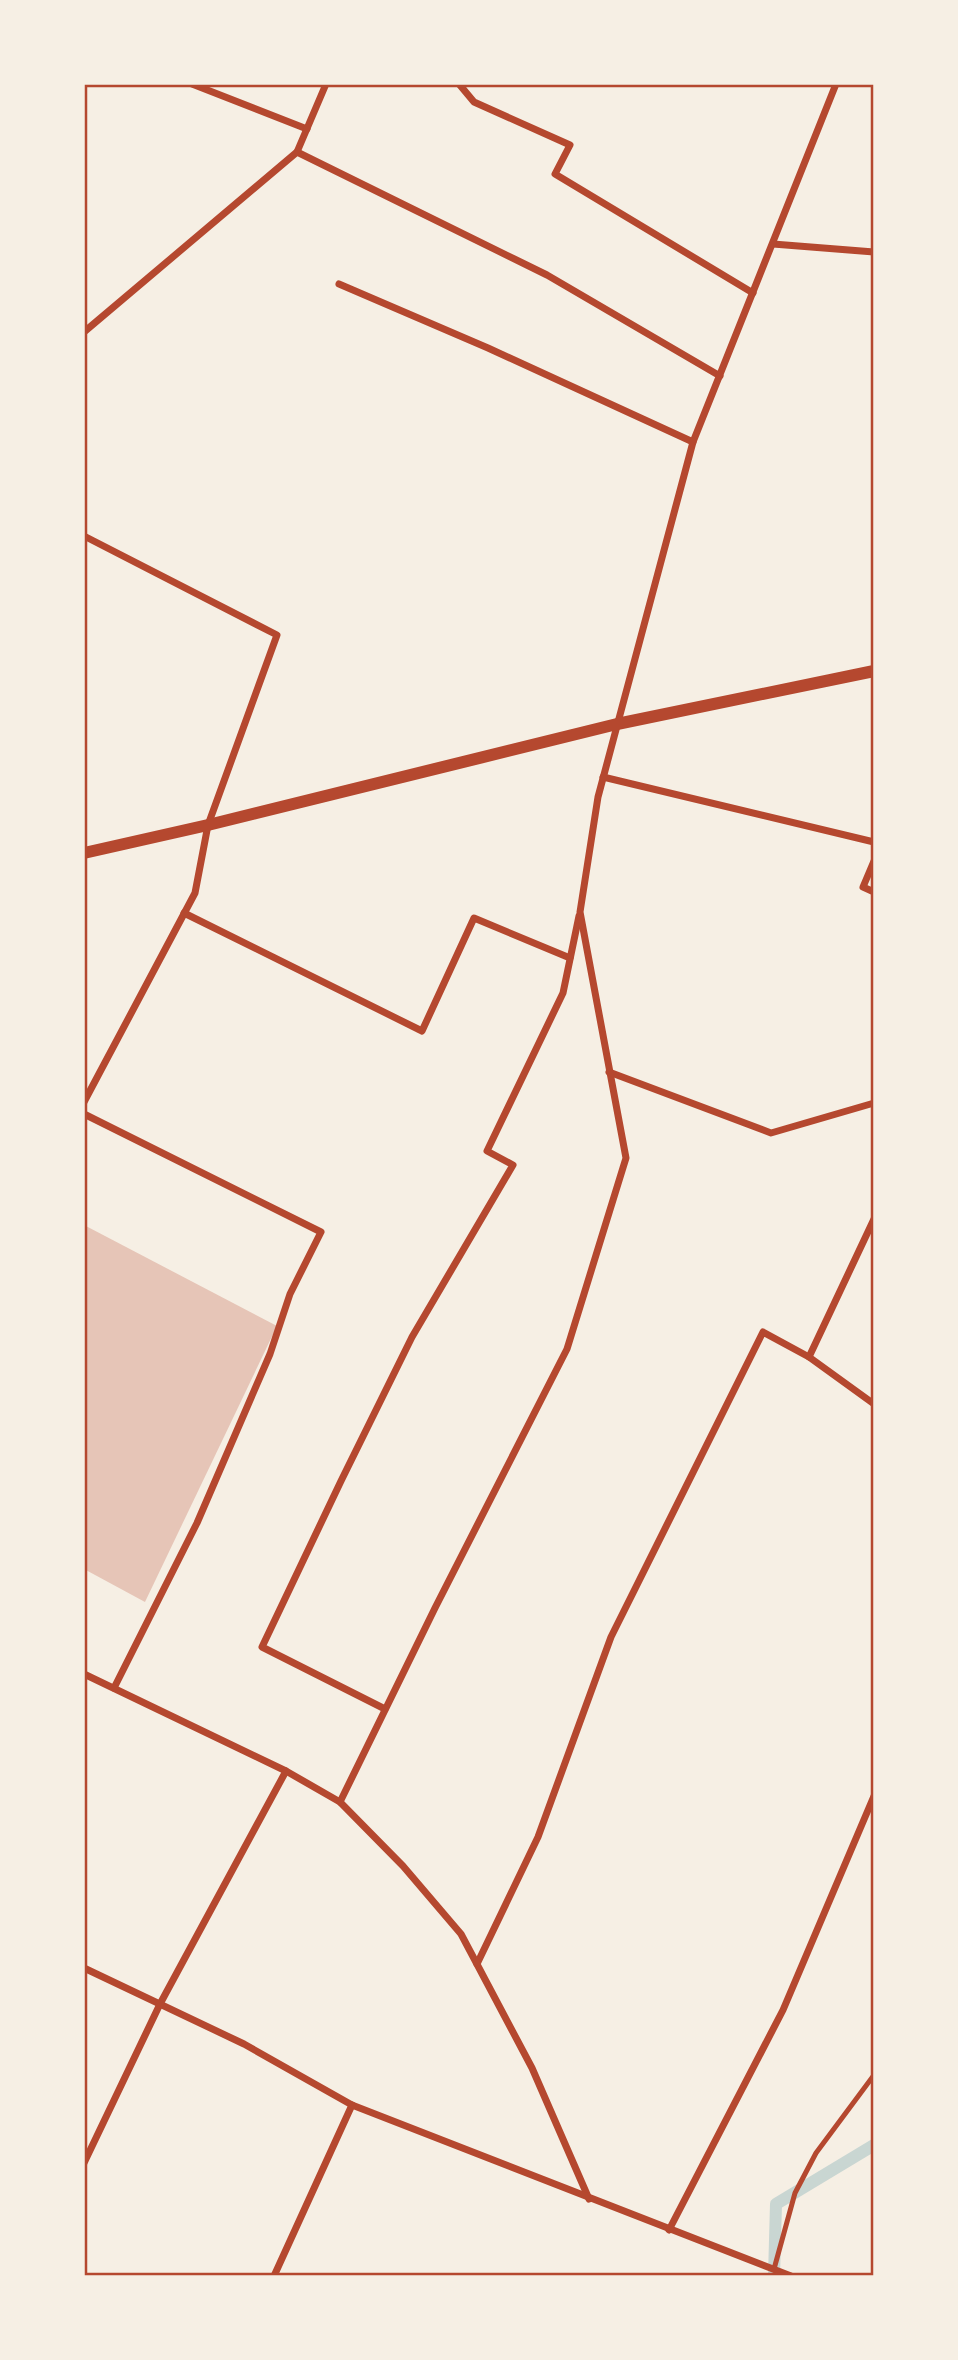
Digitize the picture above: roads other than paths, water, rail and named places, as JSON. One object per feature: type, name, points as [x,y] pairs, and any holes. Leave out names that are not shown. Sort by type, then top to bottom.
[{"type":"street","points":[[192,84],[307,129]]},
{"type":"street","points":[[84,332],[297,152],[326,84]]},
{"type":"street","points":[[459,84],[474,102],[570,145],[555,174],[753,293]]},
{"type":"street","points":[[385,1709],[262,1647],[412,1337],[513,1165],[487,1151],[563,993],[603,777],[694,442],[836,84]]},
{"type":"street","points":[[297,152],[547,275],[720,376]]},
{"type":"street","points":[[773,244],[874,252]]},
{"type":"street","points":[[339,284],[488,348],[694,442]]},
{"type":"street","points":[[84,536],[278,635],[208,825],[195,893],[84,1102]]},
{"type":"street","points":[[84,853],[617,724],[874,671]]},
{"type":"street","points":[[603,777],[874,842]]},
{"type":"street","points":[[874,861],[863,887],[874,892]]},
{"type":"street","points":[[341,1802],[385,1709],[567,1349],[626,1158],[580,912]]},
{"type":"street","points":[[184,913],[422,1031],[474,918],[570,958]]},
{"type":"street","points":[[609,1072],[771,1133],[874,1103]]},
{"type":"street","points":[[84,1114],[321,1232],[290,1294],[270,1354],[197,1523],[114,1688]]},
{"type":"street","points":[[809,1357],[874,1219]]},
{"type":"street","points":[[477,1964],[538,1837],[611,1637],[763,1332],[809,1357],[874,1404]]},
{"type":"street","points":[[84,1674],[286,1771],[341,1802],[461,1934],[532,2068],[590,2199]]},
{"type":"street","points":[[84,2162],[160,2004],[286,1771]]},
{"type":"street","points":[[669,2230],[783,2010],[874,1796]]},
{"type":"street","points":[[84,1968],[244,2045],[352,2105],[790,2276]]},
{"type":"street","points":[[274,2276],[352,2105]]},
{"type":"lane","points":[[774,2269],[800,2183],[816,2153],[874,2075]]},
{"type":"waterway","points":[[774,2276],[776,2204],[874,2145]]}]
